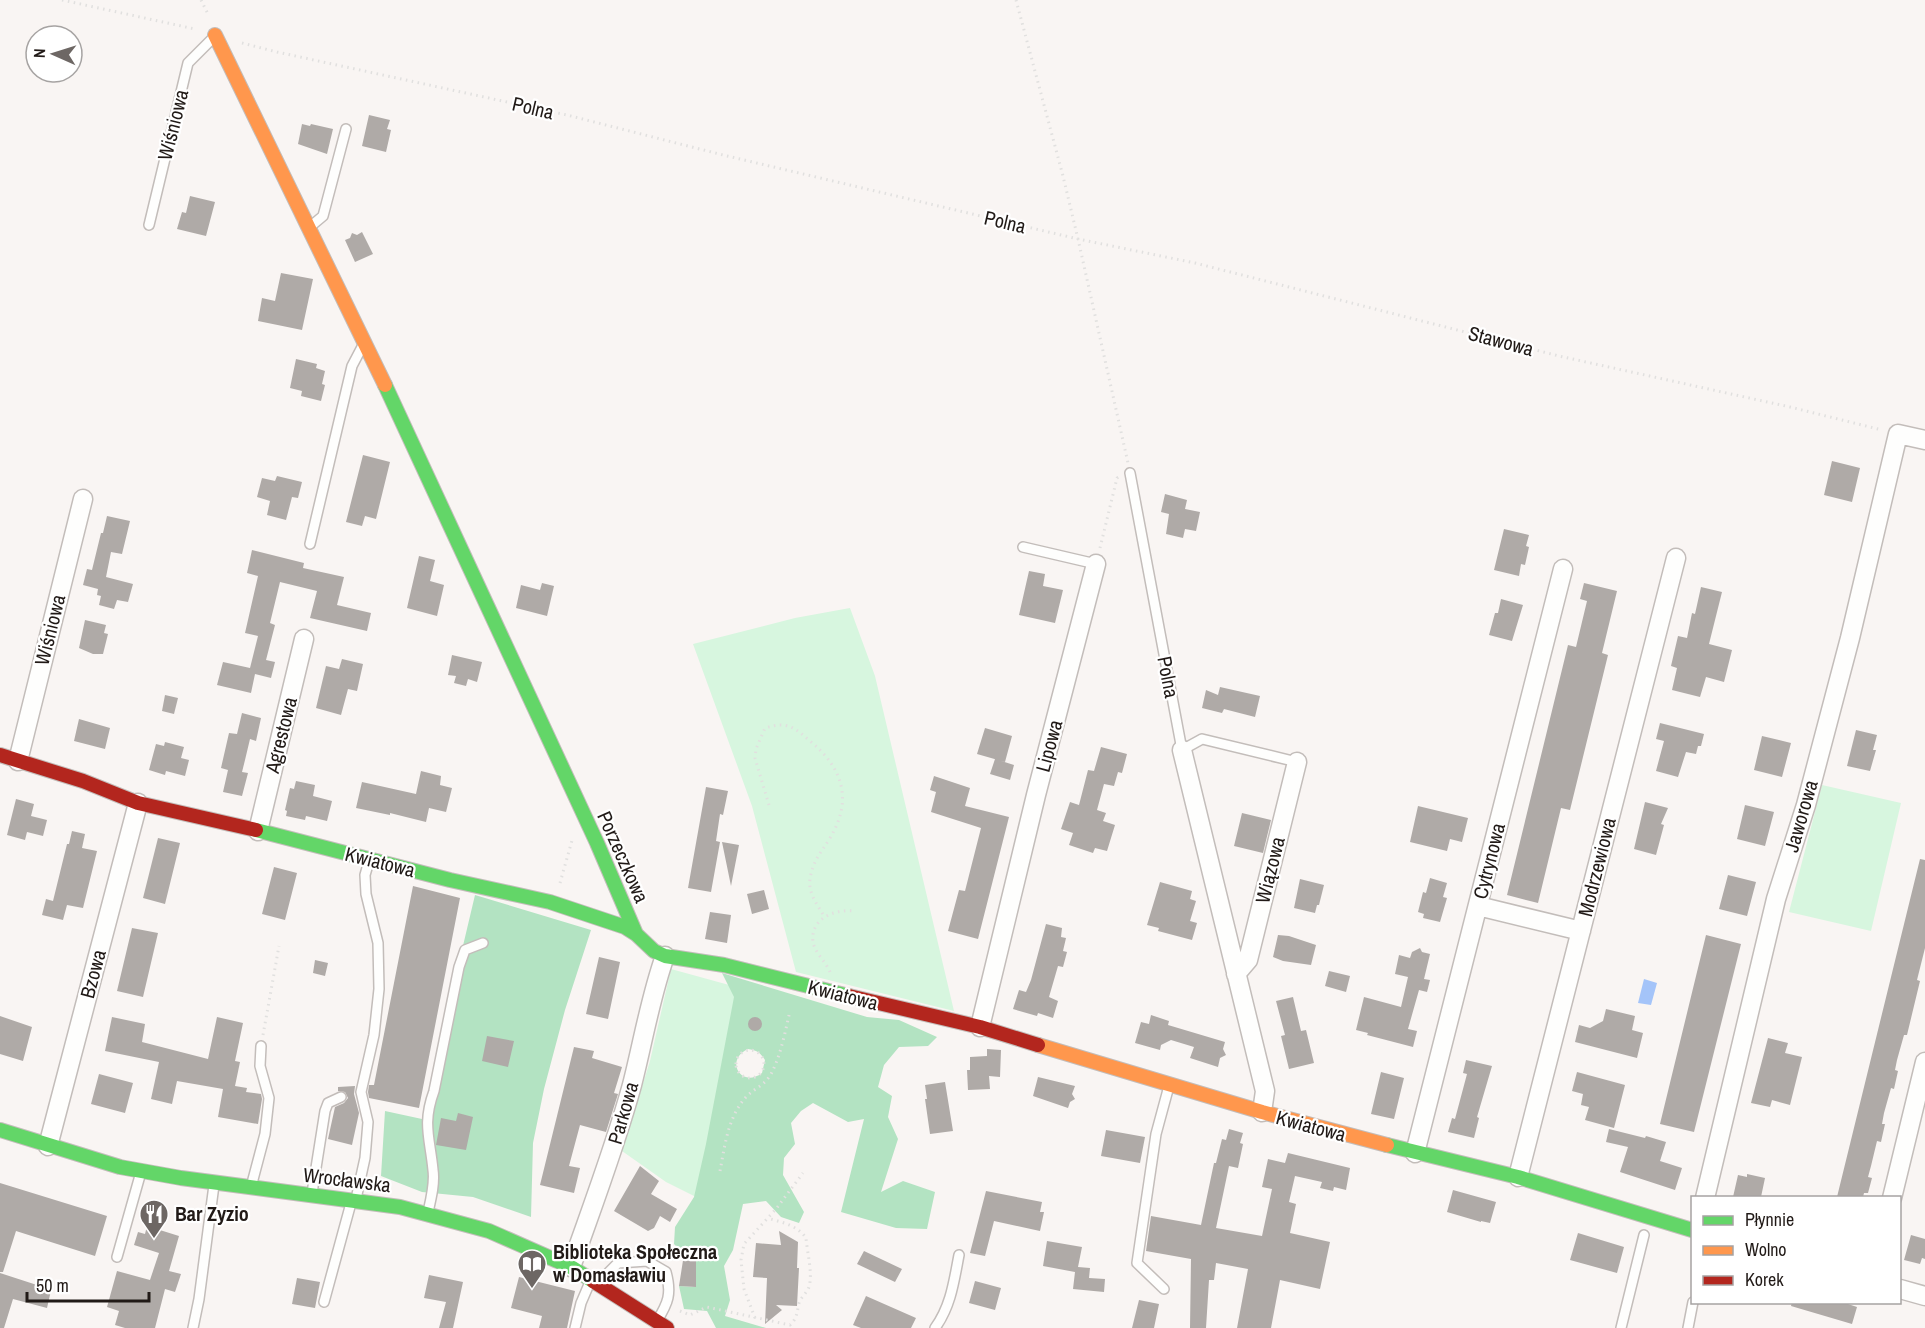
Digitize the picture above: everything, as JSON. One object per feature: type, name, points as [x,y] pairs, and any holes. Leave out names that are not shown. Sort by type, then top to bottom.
[{"type":"street","name":"Porzeczkowa","points":[[215,35],[365,343],[636,934]]},
{"type":"street","points":[[1898,434],[1925,440]]},
{"type":"street","name":"Jaworowa","points":[[1705,1196],[1776,899],[1806,805],[1850,638],[1898,434]]},
{"type":"street","name":"Wiśniowa","points":[[18,760],[82,499]]},
{"type":"street","name":"Modrzewiowa","points":[[1518,1177],[1676,558]]},
{"type":"street","name":"Lipowa","points":[[980,1027],[1036,795],[1096,564]]},
{"type":"street","name":"Cytrynowa","points":[[1415,1153],[1563,570]]},
{"type":"street","name":"Agrestowa","points":[[258,831],[304,639]]},
{"type":"street","name":"Polna","points":[[1182,750],[1265,1091],[1262,1112]]},
{"type":"street","name":"Kwiatowa","points":[[0,755],[83,781],[138,803],[554,903],[625,927],[654,951],[665,956],[724,965],[980,1027],[1262,1112],[1415,1153],[1518,1177],[1691,1230]]},
{"type":"street","name":"Wiązowa","points":[[1236,974],[1248,960],[1297,762]]},
{"type":"street","name":"Bzowa","points":[[48,1146],[138,803]]},
{"type":"street","points":[[1478,906],[1581,931]]},
{"type":"street","name":"Parkowa","points":[[571,1268],[605,1176],[632,1084],[654,987],[665,956]]},
{"type":"street","points":[[1892,1196],[1925,1062]]},
{"type":"street","name":"Wrocławska","points":[[0,1130],[48,1146],[141,1171],[400,1207],[489,1231],[595,1281],[659,1326]]},
{"type":"street","points":[[1901,1290],[1925,1296]]},
{"type":"lane","name":"Wiśniowa","points":[[149,225],[188,63],[215,35]]},
{"type":"lane","points":[[309,228],[323,216],[346,129]]},
{"type":"lane","points":[[310,544],[352,366],[358,351],[365,343]]},
{"type":"lane","name":"Polna","points":[[1130,473],[1182,750]]},
{"type":"lane","points":[[1023,548],[1096,564]]},
{"type":"lane","points":[[1182,750],[1202,740],[1297,762]]},
{"type":"lane","points":[[324,1302],[365,1158],[368,1122],[361,1092],[374,1035],[380,989],[378,943],[366,894],[365,875],[370,859]]},
{"type":"lane","points":[[427,1214],[434,1172],[427,1136],[428,1108],[434,1092],[459,967],[465,950],[483,943]]},
{"type":"lane","points":[[251,1187],[265,1134],[269,1098],[260,1066],[261,1046]]},
{"type":"lane","points":[[1164,1289],[1137,1263],[1156,1134],[1170,1084]]},
{"type":"lane","points":[[311,1195],[325,1111],[328,1103],[341,1097]]},
{"type":"lane","points":[[117,1257],[141,1171]]},
{"type":"lane","points":[[193,1328],[215,1182]]},
{"type":"lane","points":[[1621,1328],[1644,1235]]},
{"type":"lane","points":[[935,1328],[945,1313],[953,1289],[959,1255]]},
{"type":"lane","points":[[575,1328],[581,1303],[595,1281],[618,1263],[647,1261],[666,1272],[669,1285],[667,1306],[659,1326]]},
{"type":"lane","points":[[1688,1328],[1693,1304]]},
{"type":"path","name":"Polna","points":[[62,0],[193,28],[277,52],[544,110],[734,158],[1078,239]]},
{"type":"path","points":[[1016,0],[1063,176],[1130,473],[1117,478],[1096,564]]},
{"type":"path","name":"Stawowa","points":[[1078,239],[1195,263],[1559,356],[1790,407],[1898,434]]},
{"type":"path","points":[[769,805],[755,758],[756,749],[765,728],[778,724],[792,726],[813,743],[834,766],[840,778],[842,810],[830,837],[817,855],[810,880],[810,892],[824,916]]},
{"type":"path","points":[[554,903],[580,810]]},
{"type":"path","points":[[826,991],[830,970],[819,955],[813,941],[815,928],[820,918],[824,916],[846,910],[853,911]]},
{"type":"path","points":[[261,1046],[279,946]]},
{"type":"path","points":[[720,1171],[726,1138],[735,1114],[748,1095],[766,1081],[777,1062],[790,1011]]},
{"type":"path","points":[[748,1049],[761,1054],[765,1060],[765,1066],[759,1075],[749,1078],[738,1071],[737,1058],[741,1052],[748,1049]]},
{"type":"path","points":[[759,1075],[766,1081]]},
{"type":"path","points":[[756,1319],[744,1289],[741,1260],[744,1244],[776,1209],[803,1173]]},
{"type":"path","points":[[667,1306],[690,1315],[707,1307],[790,1325],[797,1316],[799,1301],[808,1291],[810,1283],[806,1238],[803,1233],[792,1226],[767,1218]]},
{"type":"green space","points":[[850,608],[875,676],[954,1011],[796,972],[752,806],[693,644],[795,618]]},
{"type":"green space","points":[[1822,785],[1901,803],[1871,931],[1789,912]]},
{"type":"green space","points":[[475,895],[591,930],[565,1010],[544,1089],[533,1143],[531,1217],[473,1197],[422,1192],[381,1176],[385,1111],[422,1119]]},
{"type":"green space","points":[[671,969],[740,988],[696,1197],[666,1182],[622,1151],[650,1061]]},
{"type":"green space","points":[[722,973],[867,1017],[899,1020],[937,1037],[928,1046],[899,1047],[884,1065],[878,1087],[892,1096],[888,1117],[898,1139],[881,1192],[903,1181],[935,1192],[927,1229],[896,1228],[841,1212],[864,1119],[848,1122],[813,1103],[801,1111],[791,1123],[795,1144],[784,1158],[783,1175],[804,1212],[799,1223],[781,1217],[766,1201],[743,1204],[733,1250],[724,1266],[730,1300],[725,1316],[766,1328],[716,1328],[707,1311],[684,1309],[679,1286],[696,1287],[696,1256],[684,1254],[674,1244],[675,1227],[694,1197],[734,997]],"holes":[[[748,1049],[760,1053],[765,1060],[762,1073],[748,1078],[742,1075],[736,1066],[741,1054]]]},
{"type":"water","points":[[1644,979],[1657,983],[1651,1005],[1638,1003]]},
{"type":"building","points":[[369,115],[390,120],[387,129],[391,130],[386,152],[362,146]]},
{"type":"building","points":[[302,124],[333,129],[327,154],[298,144]]},
{"type":"building","points":[[190,196],[215,202],[206,236],[177,229],[182,212],[186,213]]},
{"type":"building","points":[[362,232],[373,254],[355,262],[345,240],[350,238],[352,233],[357,235]]},
{"type":"building","points":[[281,273],[313,279],[302,330],[258,321],[262,298],[275,301]]},
{"type":"building","points":[[296,359],[317,364],[316,368],[325,371],[322,384],[325,385],[321,401],[301,396],[302,391],[290,388]]},
{"type":"building","points":[[363,455],[390,462],[376,519],[365,516],[362,526],[346,522]]},
{"type":"building","points":[[1832,461],[1860,468],[1852,502],[1824,495]]},
{"type":"building","points":[[277,476],[302,482],[298,498],[292,497],[286,520],[267,515],[270,501],[257,497],[262,478],[275,481]]},
{"type":"building","points":[[1165,494],[1187,500],[1185,509],[1200,512],[1196,531],[1185,529],[1183,538],[1166,534],[1169,514],[1161,512]]},
{"type":"building","points":[[107,516],[130,521],[122,554],[111,552],[106,577],[133,584],[128,602],[117,600],[114,609],[99,605],[101,596],[97,595],[98,589],[83,585],[87,569],[92,570]]},
{"type":"building","points":[[1504,529],[1529,535],[1525,565],[1521,564],[1519,576],[1494,570]]},
{"type":"building","points":[[252,550],[304,563],[303,568],[344,577],[337,605],[371,613],[367,631],[310,618],[317,591],[280,582],[270,623],[275,625],[266,660],[275,662],[271,678],[255,674],[251,693],[217,685],[223,662],[250,668],[258,636],[245,633],[258,576],[247,573]]},
{"type":"building","points":[[419,556],[435,560],[430,581],[444,585],[437,616],[407,608]]},
{"type":"building","points":[[1029,571],[1045,574],[1043,586],[1063,590],[1055,623],[1019,615]]},
{"type":"building","points":[[542,583],[554,586],[547,616],[516,608],[521,585],[540,590]]},
{"type":"building","points":[[1584,583],[1617,591],[1602,653],[1608,655],[1570,810],[1561,808],[1538,903],[1507,895],[1568,645],[1576,647],[1587,601],[1580,599]]},
{"type":"building","points":[[1701,587],[1722,592],[1709,644],[1732,650],[1724,682],[1706,677],[1700,697],[1672,690],[1677,668],[1671,666],[1678,636],[1687,638]]},
{"type":"building","points":[[1501,599],[1523,605],[1512,641],[1489,635]]},
{"type":"building","points":[[85,620],[106,625],[104,633],[108,634],[103,654],[93,654],[79,648]]},
{"type":"building","points":[[452,655],[482,662],[477,682],[468,679],[466,686],[454,683],[456,676],[448,675]]},
{"type":"building","points":[[342,659],[363,664],[357,691],[348,689],[341,715],[316,708],[326,666],[339,669]]},
{"type":"building","points":[[1220,687],[1260,696],[1255,717],[1224,709],[1222,713],[1202,708],[1206,690],[1218,695]]},
{"type":"building","points":[[165,695],[178,698],[174,714],[162,711]]},
{"type":"building","points":[[242,713],[261,718],[256,741],[250,739],[242,772],[248,773],[242,796],[223,792],[228,770],[221,768],[229,733],[237,734]]},
{"type":"building","points":[[79,719],[110,728],[105,749],[74,741]]},
{"type":"building","points":[[1660,723],[1704,734],[1696,754],[1686,752],[1678,777],[1656,771],[1664,741],[1656,739]]},
{"type":"building","points":[[985,728],[1012,736],[1005,762],[977,754]]},
{"type":"building","points":[[1856,730],[1877,735],[1873,750],[1876,750],[1870,771],[1847,766]]},
{"type":"building","points":[[1762,736],[1791,743],[1782,777],[1754,770]]},
{"type":"building","points":[[165,742],[184,747],[181,758],[189,760],[185,776],[166,771],[165,775],[149,770],[156,744],[164,746]]},
{"type":"building","points":[[1101,747],[1127,754],[1122,773],[1118,772],[1114,786],[1104,784],[1097,810],[1106,813],[1103,821],[1115,825],[1107,851],[1095,848],[1093,853],[1069,845],[1073,833],[1061,829],[1070,802],[1079,805],[1088,770],[1094,771]]},
{"type":"building","points":[[995,759],[1014,765],[1010,780],[990,774]]},
{"type":"building","points":[[421,771],[441,776],[440,785],[452,788],[446,812],[429,808],[426,822],[356,808],[362,782],[416,794]]},
{"type":"building","points":[[934,776],[970,788],[965,806],[1009,817],[978,939],[948,931],[959,890],[965,891],[981,828],[931,812],[936,792],[930,790]]},
{"type":"building","points":[[296,781],[315,785],[313,796],[332,801],[327,821],[306,816],[305,820],[286,816],[287,811],[285,810],[290,788],[294,789]]},
{"type":"building","points":[[706,787],[728,791],[723,815],[720,814],[716,841],[720,842],[711,892],[688,888]]},
{"type":"building","points":[[16,799],[34,804],[31,816],[47,820],[43,836],[27,832],[25,840],[7,835]]},
{"type":"building","points":[[1645,802],[1668,808],[1661,824],[1664,825],[1656,855],[1634,849]]},
{"type":"building","points":[[1745,805],[1774,812],[1765,846],[1737,839]]},
{"type":"building","points":[[1418,806],[1468,818],[1462,842],[1450,839],[1447,851],[1410,842]]},
{"type":"building","points":[[1242,813],[1271,820],[1263,853],[1234,846]]},
{"type":"building","points":[[72,831],[85,834],[82,848],[97,851],[83,908],[67,905],[63,920],[42,915],[46,899],[53,901]]},
{"type":"building","points":[[158,838],[180,843],[165,904],[143,898]]},
{"type":"building","points":[[722,842],[739,845],[731,886]]},
{"type":"building","points":[[1920,859],[1925,860],[1925,948],[1917,980],[1920,981],[1907,1035],[1904,1035],[1897,1060],[1895,1070],[1898,1071],[1894,1089],[1891,1088],[1884,1113],[1882,1124],[1885,1124],[1881,1142],[1877,1141],[1868,1177],[1872,1178],[1868,1193],[1864,1193],[1863,1196],[1837,1196]]},
{"type":"building","points":[[274,867],[297,873],[285,920],[262,914]]},
{"type":"building","points":[[1728,875],[1756,882],[1747,916],[1719,909]]},
{"type":"building","points":[[1430,878],[1447,883],[1443,897],[1447,898],[1440,922],[1423,918],[1424,914],[1418,912],[1423,892],[1426,893]]},
{"type":"building","points":[[1300,879],[1324,885],[1315,913],[1294,908]]},
{"type":"building","points":[[1160,882],[1192,891],[1190,899],[1196,901],[1190,921],[1197,923],[1192,940],[1158,931],[1159,928],[1147,925]]},
{"type":"building","points":[[413,886],[460,898],[419,1108],[369,1098],[368,1092],[369,1085],[374,1085]]},
{"type":"building","points":[[764,890],[769,909],[752,914],[747,894]]},
{"type":"building","points":[[710,912],[731,915],[727,943],[705,939]]},
{"type":"building","points":[[1046,924],[1062,928],[1061,937],[1066,938],[1063,951],[1067,952],[1063,967],[1058,966],[1049,997],[1058,1001],[1053,1018],[1013,1009],[1019,990],[1026,992],[1031,980]]},
{"type":"building","points":[[132,928],[158,933],[143,997],[117,991]]},
{"type":"building","points":[[1278,935],[1289,936],[1316,945],[1311,965],[1283,961],[1273,957]]},
{"type":"building","points":[[1706,935],[1741,944],[1694,1132],[1660,1124]]},
{"type":"building","points":[[1420,948],[1422,952],[1430,954],[1424,979],[1430,980],[1427,992],[1419,990],[1408,1029],[1417,1031],[1413,1047],[1356,1030],[1364,997],[1401,1007],[1408,977],[1395,974],[1399,955],[1410,958],[1412,952]]},
{"type":"building","points":[[599,957],[620,962],[608,1019],[586,1014]]},
{"type":"building","points":[[315,960],[328,963],[325,976],[313,973]]},
{"type":"building","points":[[1329,971],[1350,976],[1346,992],[1325,986]]},
{"type":"building","points":[[1293,997],[1301,1031],[1306,1030],[1314,1063],[1289,1069],[1281,1036],[1285,1035],[1276,1001]]},
{"type":"building","points":[[1606,1009],[1635,1016],[1632,1030],[1643,1033],[1637,1058],[1575,1042],[1579,1025],[1590,1028],[1603,1021]]},
{"type":"building","points":[[1151,1015],[1169,1021],[1168,1025],[1225,1042],[1223,1049],[1226,1055],[1220,1058],[1218,1067],[1190,1058],[1194,1047],[1171,1040],[1161,1045],[1160,1050],[1135,1043],[1141,1022],[1149,1024]]},
{"type":"building","points":[[0,1016],[32,1027],[23,1061],[0,1054]]},
{"type":"building","points":[[112,1017],[145,1024],[142,1042],[208,1059],[217,1017],[243,1023],[235,1061],[240,1062],[235,1086],[247,1088],[246,1092],[261,1094],[258,1124],[218,1117],[223,1089],[177,1081],[172,1104],[151,1099],[159,1062],[105,1051]]},
{"type":"building","points":[[755,1017],[760,1019],[762,1024],[760,1029],[755,1031],[750,1029],[748,1024],[750,1019]]},
{"type":"building","points":[[487,1036],[514,1041],[508,1067],[482,1061]]},
{"type":"building","points":[[1768,1038],[1788,1043],[1785,1053],[1802,1057],[1790,1105],[1772,1100],[1770,1107],[1751,1103]]},
{"type":"building","points":[[574,1047],[594,1051],[592,1058],[622,1067],[614,1093],[618,1094],[606,1132],[580,1125],[569,1166],[580,1168],[574,1193],[540,1185]]},
{"type":"building","points":[[987,1049],[1001,1050],[1000,1077],[989,1076],[990,1089],[968,1090],[967,1070],[970,1070],[970,1057],[987,1056]]},
{"type":"building","points":[[1466,1060],[1492,1066],[1477,1117],[1479,1118],[1474,1138],[1448,1132],[1452,1118],[1455,1119],[1467,1074],[1463,1073]]},
{"type":"building","points":[[1381,1072],[1404,1078],[1394,1119],[1371,1114]]},
{"type":"building","points":[[1577,1072],[1625,1085],[1614,1128],[1585,1120],[1589,1107],[1581,1105],[1583,1094],[1572,1091]]},
{"type":"building","points":[[99,1074],[133,1083],[125,1113],[91,1104]]},
{"type":"building","points":[[1038,1077],[1075,1086],[1072,1094],[1075,1099],[1070,1102],[1068,1108],[1033,1096]]},
{"type":"building","points":[[945,1082],[953,1131],[930,1134],[925,1085]]},
{"type":"building","points":[[355,1086],[354,1094],[359,1113],[352,1145],[328,1139],[335,1107],[344,1103],[348,1098],[345,1092],[338,1091],[338,1087]]},
{"type":"building","points":[[458,1113],[473,1117],[466,1150],[436,1145],[441,1118],[456,1121]]},
{"type":"building","points":[[1229,1129],[1243,1133],[1240,1143],[1243,1144],[1238,1168],[1229,1166],[1216,1228],[1262,1236],[1272,1189],[1262,1187],[1268,1159],[1285,1163],[1288,1153],[1350,1168],[1346,1190],[1334,1187],[1333,1191],[1320,1188],[1322,1182],[1295,1176],[1289,1202],[1296,1204],[1290,1233],[1330,1242],[1320,1289],[1280,1280],[1271,1328],[1237,1328],[1248,1269],[1216,1263],[1214,1280],[1209,1280],[1206,1328],[1190,1328],[1191,1259],[1146,1251],[1151,1216],[1201,1225],[1214,1163],[1216,1163],[1222,1139],[1226,1140]]},
{"type":"building","points":[[1609,1129],[1666,1142],[1660,1161],[1682,1168],[1675,1190],[1620,1172],[1628,1147],[1606,1142]]},
{"type":"building","points":[[1106,1130],[1145,1137],[1140,1163],[1101,1156]]},
{"type":"building","points":[[640,1166],[659,1181],[651,1194],[677,1209],[670,1222],[660,1216],[654,1228],[648,1231],[614,1211]]},
{"type":"building","points":[[1747,1174],[1765,1178],[1761,1196],[1733,1196],[1738,1175],[1747,1177]]},
{"type":"building","points":[[0,1183],[107,1216],[95,1256],[16,1231],[3,1272],[0,1272]]},
{"type":"building","points":[[1453,1190],[1496,1202],[1490,1223],[1447,1212]]},
{"type":"building","points":[[986,1191],[1042,1202],[1040,1212],[1044,1212],[1040,1231],[994,1221],[985,1256],[970,1253]]},
{"type":"building","points":[[147,1226],[179,1236],[169,1271],[181,1274],[175,1292],[165,1289],[155,1328],[125,1328],[115,1325],[119,1311],[107,1307],[117,1271],[150,1280],[159,1253],[134,1245],[138,1232],[145,1234]]},
{"type":"building","points":[[779,1231],[798,1242],[797,1306],[776,1305],[782,1310],[765,1324],[767,1278],[753,1277],[756,1243],[781,1245]]},
{"type":"building","points":[[1578,1233],[1624,1247],[1617,1273],[1570,1260]]},
{"type":"building","points":[[1911,1235],[1925,1239],[1925,1259],[1922,1258],[1920,1264],[1904,1260]]},
{"type":"building","points":[[1047,1241],[1082,1247],[1078,1267],[1090,1268],[1089,1278],[1105,1279],[1104,1292],[1073,1289],[1075,1272],[1043,1266]]},
{"type":"building","points":[[864,1251],[902,1269],[895,1282],[857,1264]]},
{"type":"building","points":[[684,1254],[696,1256],[696,1287],[679,1286]]},
{"type":"building","points":[[0,1273],[40,1286],[41,1283],[52,1286],[47,1308],[13,1299],[4,1328],[0,1328]]},
{"type":"building","points":[[429,1275],[463,1282],[453,1328],[439,1328],[446,1302],[424,1298]]},
{"type":"building","points":[[519,1277],[575,1291],[567,1328],[539,1328],[542,1316],[511,1308]]},
{"type":"building","points":[[297,1278],[320,1282],[315,1308],[292,1304]]},
{"type":"building","points":[[975,1281],[1001,1288],[995,1310],[969,1303]]},
{"type":"building","points":[[866,1296],[916,1318],[911,1328],[861,1328],[853,1325]]},
{"type":"building","points":[[1139,1300],[1159,1304],[1154,1328],[1132,1328]]},
{"type":"building","points":[[1792,1304],[1848,1304],[1857,1307],[1852,1324],[1791,1306]]},
{"type":"traffic: fast","points":[[385,385],[597,843],[636,934]]},
{"type":"traffic: fast","points":[[256,830],[450,880],[550,902],[625,927],[654,951],[665,956],[724,965],[849,996]]},
{"type":"traffic: fast","points":[[0,1130],[120,1167],[181,1178],[400,1207],[489,1231],[571,1267],[593,1281]]},
{"type":"traffic: fast","points":[[1387,1145],[1518,1177],[1691,1230]]},
{"type":"traffic: slow","points":[[215,35],[385,385]]},
{"type":"traffic: slow","points":[[1038,1045],[1262,1112],[1387,1145]]},
{"type":"traffic: jam","points":[[0,755],[83,781],[138,803],[256,830]]},
{"type":"traffic: jam","points":[[849,996],[980,1027],[1038,1045]]},
{"type":"traffic: jam","points":[[593,1281],[667,1328]]},
{"type":"place","name":"Bar Zyzio","points":[[154,1240]]},
{"type":"place","name":"Biblioteka Społeczna w Domasławiu","points":[[532,1290]]}]
